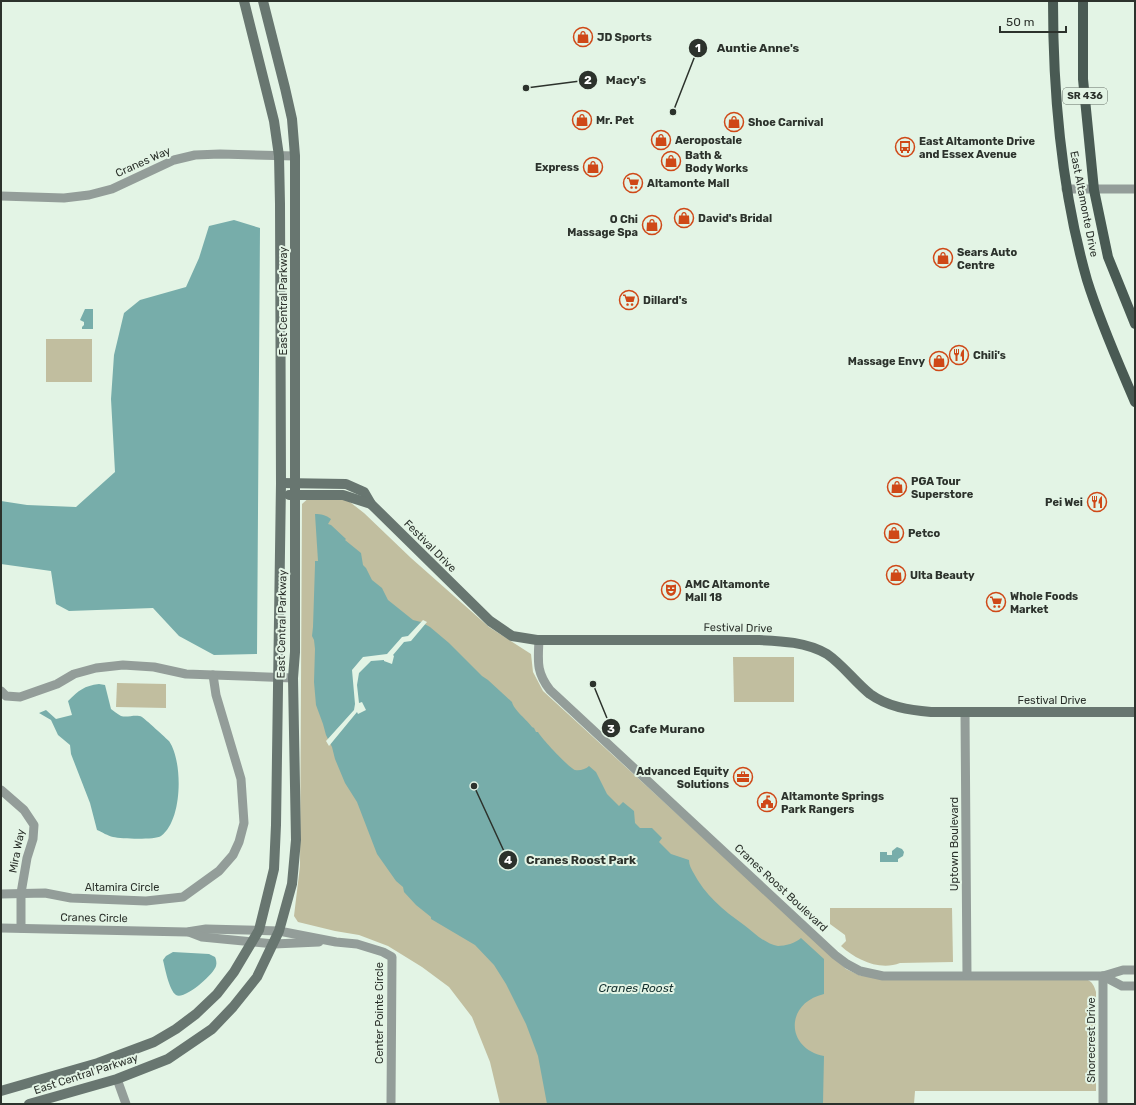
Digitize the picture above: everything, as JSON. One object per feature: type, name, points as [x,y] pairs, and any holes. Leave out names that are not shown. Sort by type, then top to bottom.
[{"type":"main road","name":"East Central Parkway","points":[[1,1091],[98,1063],[154,1042],[176,1029],[196,1014],[217,994],[234,972],[259,930],[274,869],[276,825],[280,495],[279,156],[274,121],[244,1]]},
{"type":"main road","name":"East Central Parkway","points":[[29,1104],[116,1079],[168,1059],[212,1029],[233,1007],[257,977],[279,931],[292,884],[296,840],[293,678],[295,652],[295,156],[292,119],[263,1]]},
{"type":"main road","name":"East Altamonte Drive","points":[[1053,1],[1053,55],[1058,124],[1066,189],[1077,243],[1088,282],[1111,345],[1135,402]]},
{"type":"main road","name":"SR 436","points":[[1083,1],[1083,79],[1094,190]]},
{"type":"main road","name":"East Altamonte Drive","points":[[1094,190],[1108,257],[1135,324]]},
{"type":"main road","name":"Festival Drive","points":[[280,483],[346,484],[364,492],[371,504],[490,621],[512,636],[539,640],[788,641],[814,648],[827,655],[839,664],[869,693],[894,707],[930,712],[1135,712]]},
{"type":"main road","name":"Festival Drive","points":[[280,495],[343,495],[371,504]]},
{"type":"street","name":"Cranes Way","points":[[1,196],[64,198],[89,196],[112,189],[174,160],[195,155],[220,154],[295,156]]},
{"type":"street","points":[[1066,189],[1135,189]]},
{"type":"street","name":"Cranes Roost Boulevard","points":[[539,640],[538,665],[540,675],[550,690],[835,955],[847,964],[860,971],[871,974],[897,976],[1103,976],[1123,970],[1135,970]]},
{"type":"street","points":[[1,691],[6,696],[20,697],[57,684],[74,674],[96,668],[123,665],[154,667],[186,674],[293,678]]},
{"type":"street","name":"Altamira Circle","points":[[1,894],[45,893],[71,898],[146,901],[183,897],[219,870],[233,855],[239,842],[244,823],[241,780],[216,695],[213,675]]},
{"type":"street","name":"Uptown Boulevard","points":[[965,712],[967,975]]},
{"type":"street","name":"Mira Way","points":[[1,790],[24,810],[34,825],[33,839],[27,858],[21,893],[22,928]]},
{"type":"street","name":"Cranes Circle","points":[[1,928],[187,932],[206,929],[279,931]]},
{"type":"street","name":"Center Pointe Circle","points":[[279,931],[336,942],[357,944],[383,952],[392,957],[391,1104]]},
{"type":"street","name":"Cranes Circle","points":[[187,932],[202,937],[274,944]]},
{"type":"street","name":"Center Pointe Circle","points":[[274,944],[336,942]]},
{"type":"street","name":"Cranes Roost Boulevard","points":[[1103,976],[1122,986],[1135,986]]},
{"type":"street","name":"Shorecrest Drive","points":[[1103,976],[1103,1104]]},
{"type":"street","points":[[116,1079],[126,1104]]},
{"type":"shaded area","points":[[46,339],[92,339],[92,382],[46,382]]},
{"type":"shaded area","name":"Cranes Roost","points":[[311,496],[346,499],[364,513],[411,558],[489,627],[531,654],[533,672],[543,691],[846,969],[861,976],[1086,979],[1090,981],[1096,992],[1096,1091],[915,1091],[914,1104],[500,1104],[490,1062],[472,1017],[449,987],[422,967],[388,946],[359,935],[298,922],[294,916],[300,866],[302,504]]},
{"type":"shaded area","points":[[733,657],[794,657],[794,702],[734,702]]},
{"type":"shaded area","points":[[117,683],[166,684],[166,708],[116,707]]},
{"type":"shaded area","points":[[830,908],[952,908],[953,962],[900,963],[884,966],[861,960],[841,946],[846,941],[845,935],[830,924]]},
{"type":"water","points":[[234,220],[260,228],[257,654],[214,655],[179,636],[153,608],[69,611],[56,604],[51,571],[1,564],[1,501],[27,505],[76,507],[115,472],[111,399],[114,355],[124,313],[140,300],[186,287],[199,258],[209,226]]},
{"type":"water","points":[[85,309],[93,309],[93,329],[82,329],[84,322],[80,320]]},
{"type":"water","name":"Cranes Roost","points":[[315,514],[323,515],[331,519],[328,524],[331,525],[346,539],[345,540],[361,553],[363,565],[372,580],[382,588],[388,600],[413,620],[430,627],[449,643],[482,676],[512,702],[515,708],[536,732],[538,732],[567,764],[575,770],[585,769],[589,766],[596,772],[607,794],[619,806],[623,802],[634,811],[635,823],[640,828],[652,828],[662,838],[659,842],[671,854],[689,860],[690,866],[703,888],[722,908],[768,943],[778,946],[793,943],[801,938],[824,959],[824,994],[811,999],[802,1006],[797,1015],[795,1025],[797,1035],[802,1044],[811,1051],[824,1056],[823,1103],[547,1104],[538,1056],[526,1024],[506,984],[494,965],[475,945],[431,919],[431,917],[416,905],[404,892],[403,887],[396,881],[377,854],[357,802],[345,783],[335,759],[316,705],[314,682],[315,649],[312,636],[315,561],[318,561]]},
{"type":"water","points":[[99,684],[105,685],[111,709],[121,716],[142,717],[169,741],[174,750],[178,776],[177,804],[174,817],[168,828],[161,836],[146,839],[117,838],[97,830],[90,803],[71,754],[70,745],[58,735],[51,720],[39,713],[46,710],[56,719],[72,715],[68,701],[82,689]]},
{"type":"water","points":[[897,847],[902,849],[904,852],[903,856],[898,859],[898,862],[880,862],[880,852],[887,852],[887,855],[892,855],[892,851]]},
{"type":"water","points":[[173,952],[209,954],[215,957],[216,966],[210,975],[199,985],[186,994],[180,996],[176,995],[169,984],[163,960],[166,956]]},
{"type":"pier","points":[[423,620],[427,622],[411,641],[404,642],[393,655],[392,664],[384,660],[371,661],[359,673],[357,685],[359,703],[362,702],[366,710],[358,714],[357,712],[329,746],[326,741],[354,710],[355,704],[352,670],[363,657],[387,654],[402,637],[408,636]]},
{"type":"place","name":"JD Sports","points":[[583,37]]},
{"type":"place","name":"Macy's","points":[[526,88]]},
{"type":"place","name":"Auntie Anne's","points":[[673,112]]},
{"type":"place","name":"Mr. Pet","points":[[582,120]]},
{"type":"place","name":"Shoe Carnival","points":[[734,122]]},
{"type":"place","name":"Aeropostale","points":[[661,140]]},
{"type":"place","name":"East Altamonte Drive and Essex Avenue","points":[[905,147]]},
{"type":"place","name":"Bath & Body Works","points":[[671,161]]},
{"type":"place","name":"Express","points":[[593,167]]},
{"type":"place","name":"Altamonte Mall","points":[[633,183]]},
{"type":"place","name":"David's Bridal","points":[[684,218]]},
{"type":"place","name":"O Chi Massage Spa","points":[[652,225]]},
{"type":"place","name":"Sears Auto Centre","points":[[943,258]]},
{"type":"place","name":"Dillard's","points":[[629,300]]},
{"type":"place","name":"Chili's","points":[[959,355]]},
{"type":"place","name":"Massage Envy","points":[[939,361]]},
{"type":"place","name":"PGA Tour Superstore","points":[[897,487]]},
{"type":"place","name":"Pei Wei","points":[[1097,502]]},
{"type":"place","name":"Petco","points":[[894,533]]},
{"type":"place","name":"Ulta Beauty","points":[[896,575]]},
{"type":"place","name":"AMC Altamonte Mall 18","points":[[671,590]]},
{"type":"place","name":"Whole Foods Market","points":[[996,602]]},
{"type":"place","name":"Cafe Murano","points":[[593,684]]},
{"type":"place","name":"Advanced Equity Solutions","points":[[743,777]]},
{"type":"place","name":"Cranes Roost Park","points":[[474,786]]},
{"type":"place","name":"Altamonte Springs Park Rangers","points":[[767,802]]}]
